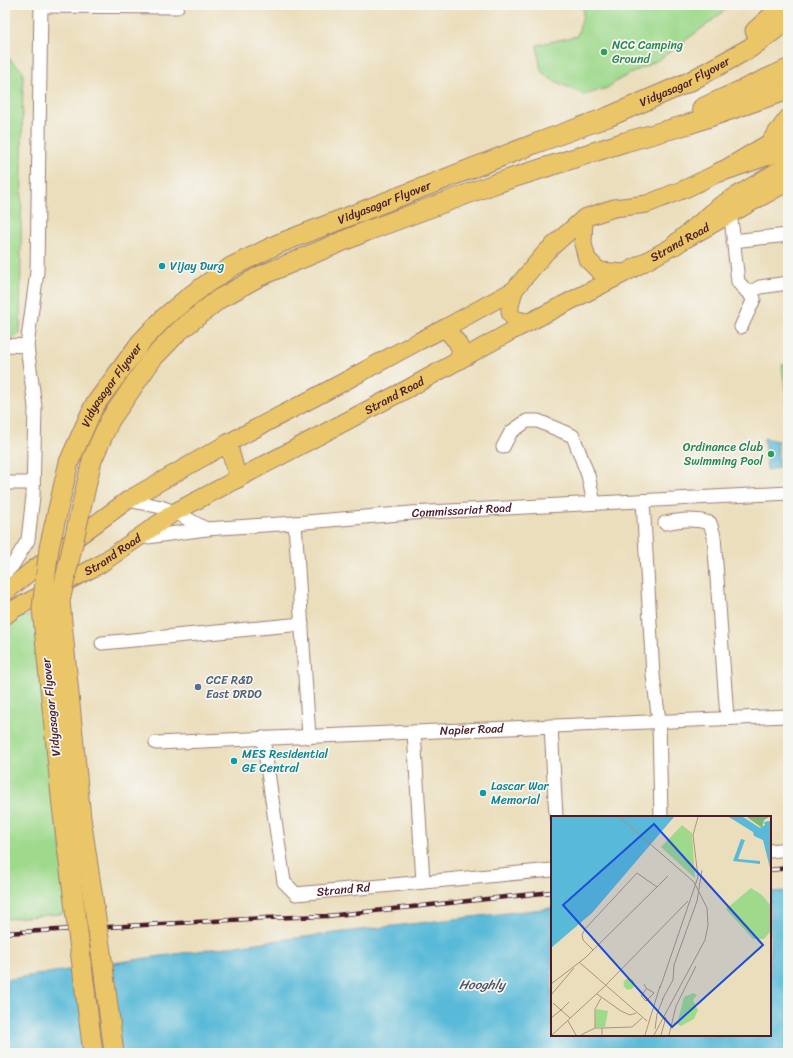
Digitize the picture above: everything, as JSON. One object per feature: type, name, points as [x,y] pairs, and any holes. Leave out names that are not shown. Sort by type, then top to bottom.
[{"type":"highway","points":[[689,82],[748,38],[784,5]]},
{"type":"highway","name":"Vidyasagar Flyover","points":[[93,1053],[62,806],[42,608],[49,548],[69,462],[94,406],[141,342],[165,317],[190,296],[231,267],[278,244],[527,146],[608,117],[689,82],[750,48],[788,20]]},
{"type":"highway","points":[[625,142],[788,69]]},
{"type":"highway","name":"Vidyasagar Flyover","points":[[114,1053],[81,818],[60,600],[92,460],[110,420],[152,359],[179,331],[219,299],[260,276],[367,232],[497,183],[625,142],[689,124],[788,90]]},
{"type":"highway","points":[[720,172],[774,153],[788,144]]},
{"type":"highway","points":[[674,245],[721,206],[788,166]]},
{"type":"main road","points":[[5,593],[30,571],[128,500],[228,443],[514,290],[546,252],[584,218],[614,208],[647,204],[687,188],[720,172],[769,143],[788,118]]},
{"type":"main road","name":"Strand Road","points":[[5,616],[99,565],[175,512],[529,322],[625,273],[788,182]]},
{"type":"main road","points":[[584,218],[583,244],[587,259],[599,271],[625,273]]},
{"type":"main road","points":[[514,290],[509,311],[510,315],[518,321],[529,322]]},
{"type":"main road","points":[[445,328],[457,342],[461,350],[458,361]]},
{"type":"main road","points":[[228,443],[238,479]]},
{"type":"street","points":[[5,573],[12,566],[28,540],[33,482],[35,407],[27,346],[37,272],[41,6],[177,7]]},
{"type":"street","points":[[730,214],[738,282],[754,299],[741,327]]},
{"type":"street","points":[[733,241],[788,235]]},
{"type":"street","points":[[749,293],[760,286],[788,283]]},
{"type":"street","points":[[5,345],[27,346]]},
{"type":"street","points":[[503,447],[511,432],[527,421],[538,421],[573,436],[588,475],[594,503]]},
{"type":"street","points":[[5,483],[33,482]]},
{"type":"street","name":"Commissariat Road","points":[[137,538],[206,529],[295,524],[411,513],[788,493]]},
{"type":"street","points":[[128,500],[161,507],[175,512],[206,529]]},
{"type":"street","points":[[644,500],[653,675],[659,721],[661,816]]},
{"type":"street","points":[[664,523],[685,519],[699,520],[710,523],[714,536],[727,718]]},
{"type":"street","points":[[295,524],[309,737]]},
{"type":"street","points":[[102,642],[302,624]]},
{"type":"street","name":"Napier Road","points":[[156,742],[309,737],[788,716]]},
{"type":"street","points":[[550,726],[556,816]]},
{"type":"street","points":[[414,732],[422,882]]},
{"type":"street","name":"Strand Rd","points":[[263,738],[284,882],[296,894],[551,870]]},
{"type":"street","points":[[771,850],[788,848]]},
{"type":"green space","name":"NCC Camping Ground","points":[[583,5],[731,5],[660,59],[620,79],[607,88],[584,95],[549,78],[541,71],[537,45],[577,36],[583,16]]},
{"type":"green space","points":[[5,55],[23,71],[20,334],[10,338],[5,338]]},
{"type":"green space","points":[[788,364],[788,409],[782,365]]},
{"type":"green space","points":[[35,615],[69,913],[5,919],[5,626],[21,616]]},
{"type":"water","name":"Ordinance Club Swimming Pool","points":[[764,438],[778,441],[778,468],[767,470]]},
{"type":"water","name":"Hooghly","points":[[788,891],[788,1053],[5,1053],[5,980],[278,940],[551,908],[551,1036],[771,1036],[771,892]]},
{"type":"railway","points":[[771,870],[788,868]]},
{"type":"railway","points":[[5,933],[265,918],[327,916],[551,892]]},
{"type":"place","name":"NCC Camping Ground","points":[[604,52]]},
{"type":"place","name":"Vijay Durg","points":[[162,266]]},
{"type":"place","name":"Ordinance Club Swimming Pool","points":[[771,454]]},
{"type":"place","name":"CCE R&D East DRDO","points":[[198,687]]},
{"type":"place","name":"MES Residential GE Central","points":[[234,761]]},
{"type":"place","name":"Lascar War Memorial","points":[[483,793]]}]
